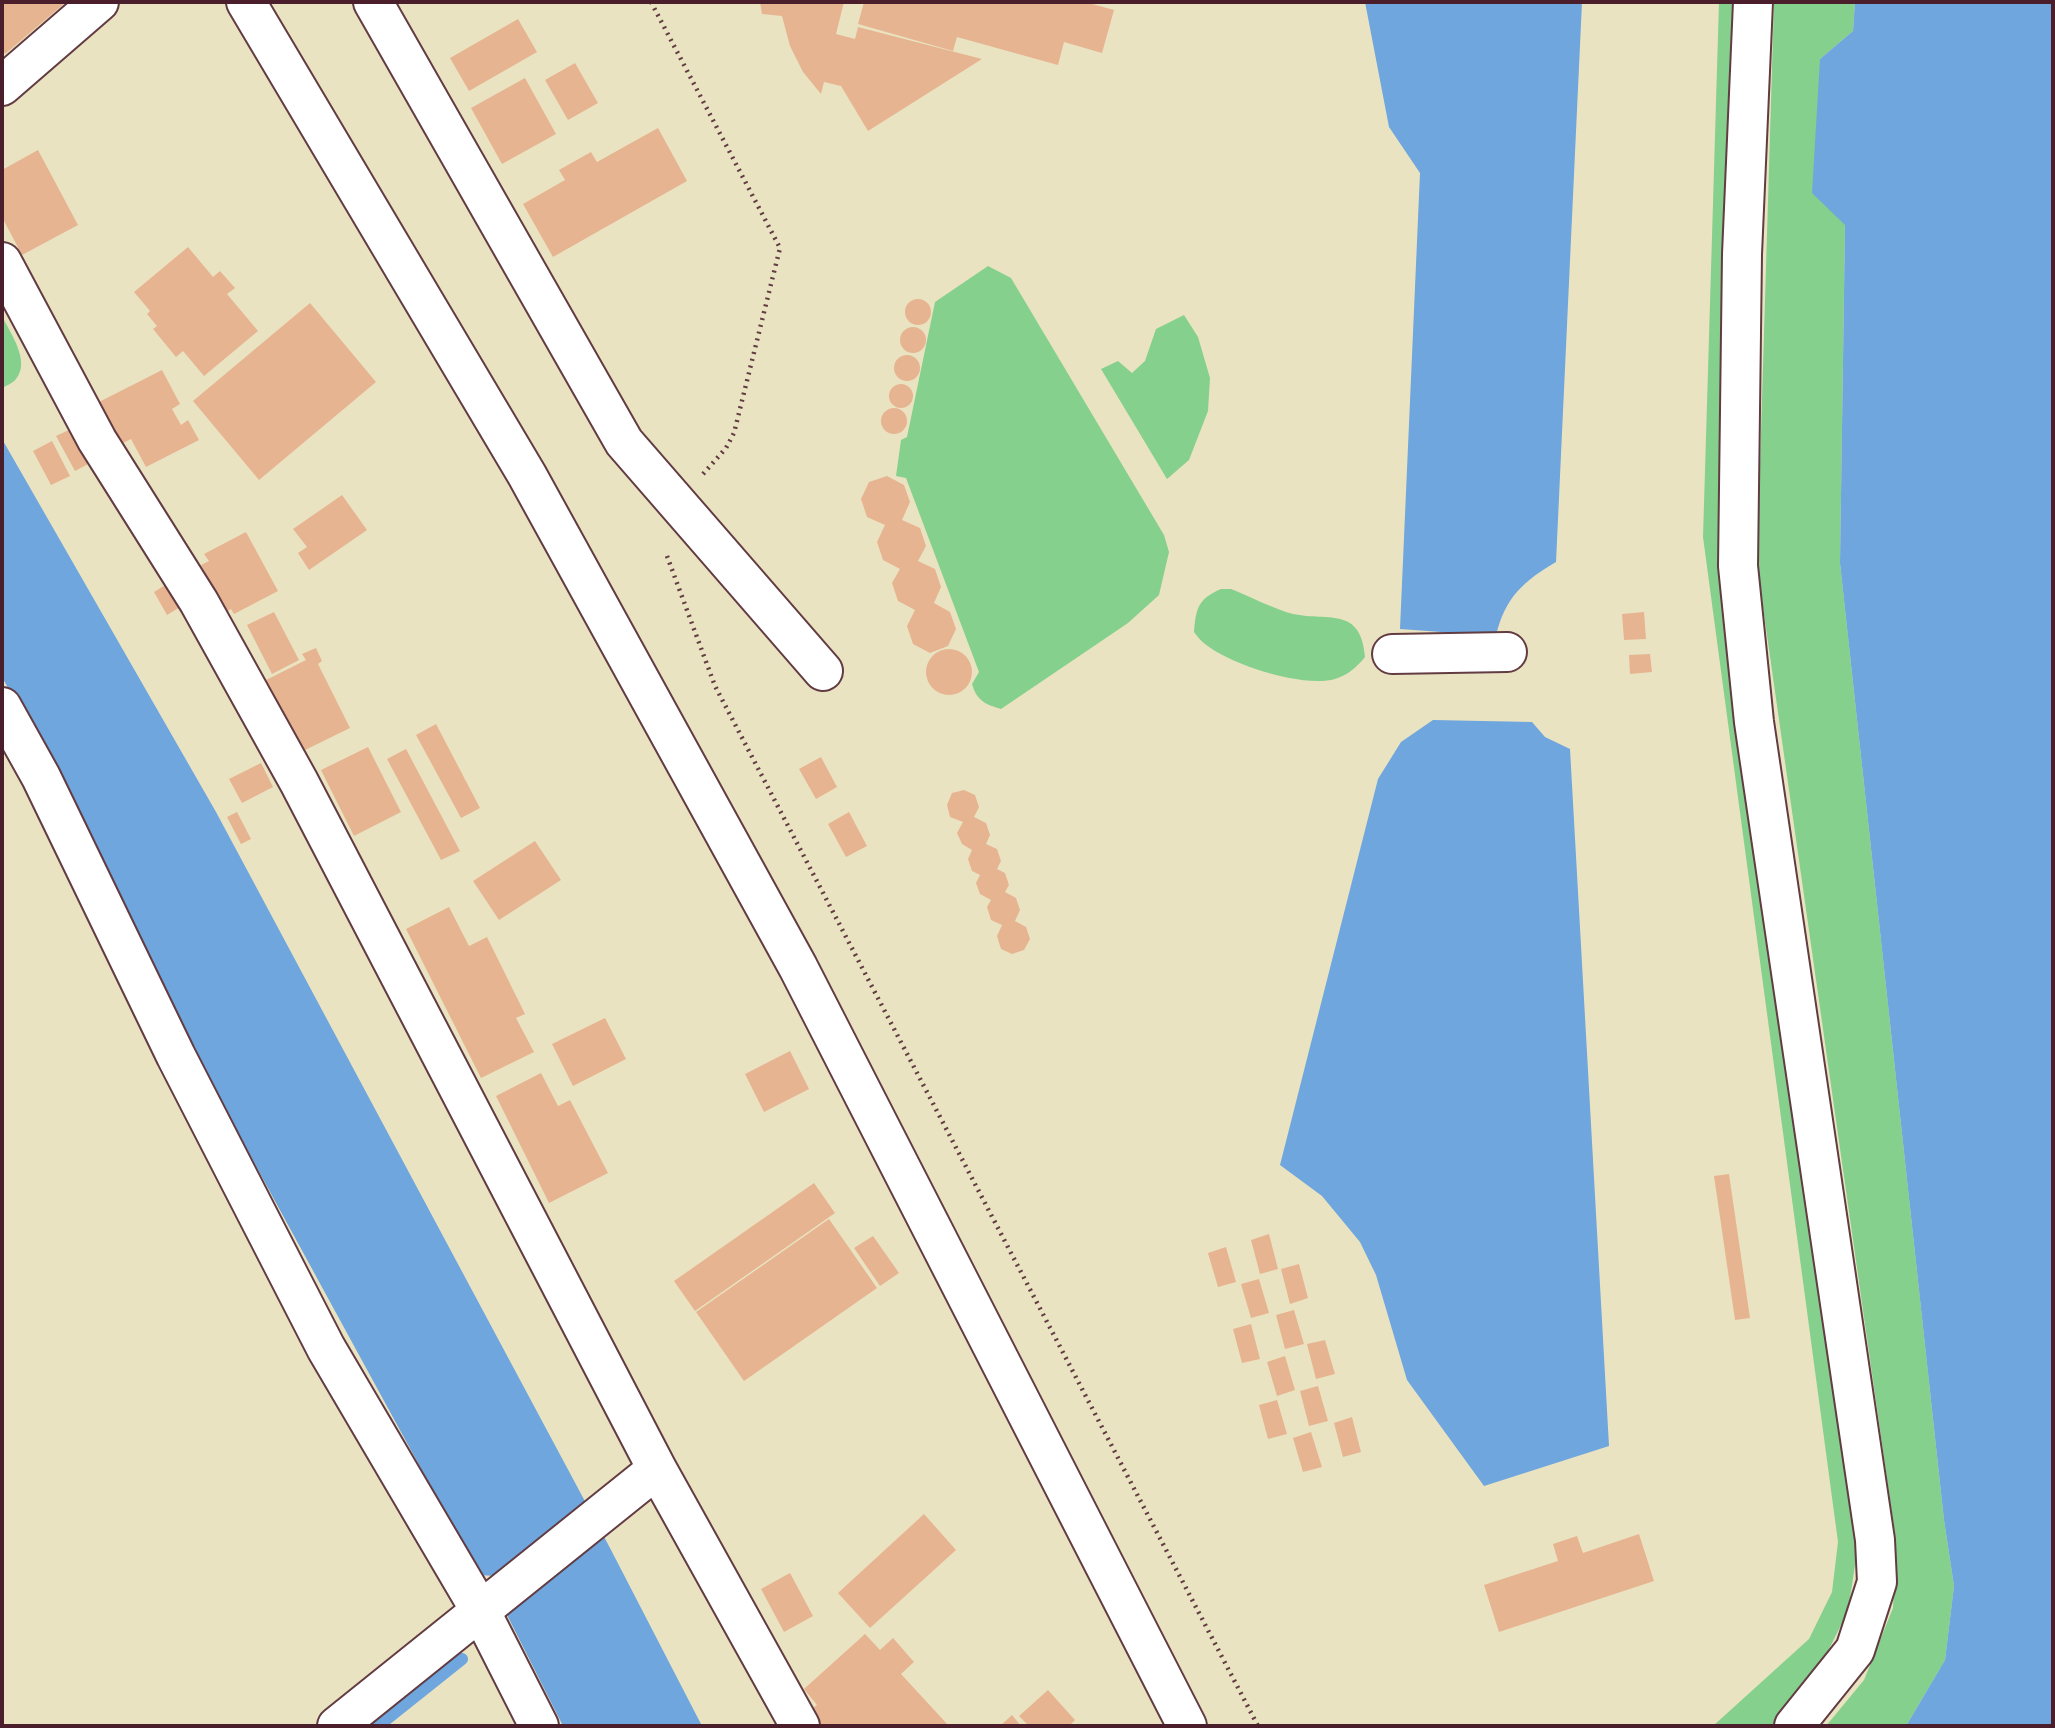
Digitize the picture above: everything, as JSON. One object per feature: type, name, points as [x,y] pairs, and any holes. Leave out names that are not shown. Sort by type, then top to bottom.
[{"type":"street","points":[[2,86],[99,2]]},
{"type":"street","points":[[246,2],[527,475],[798,967],[1187,1726]]},
{"type":"street","points":[[373,2],[624,442],[823,671]]},
{"type":"street","points":[[1753,2],[1742,254],[1738,566],[1754,722],[1873,1526],[1877,1582],[1854,1650],[1794,1726]]},
{"type":"street","points":[[2,262],[97,440],[199,602],[299,782],[657,1469],[800,1726]]},
{"type":"street","points":[[1392,654],[1507,652]]},
{"type":"street","points":[[2,707],[41,777],[176,1056],[327,1348],[489,1604],[539,1726]]},
{"type":"street","points":[[337,1726],[657,1469]]},
{"type":"path","points":[[651,2],[780,248],[734,433],[704,474],[675,501],[655,526],[715,686],[1258,1726]]},
{"type":"green space","points":[[1719,2],[1737,2],[1720,579],[1859,1539],[1848,1611],[1817,1673],[1771,1726],[1713,1726],[1809,1639],[1832,1592],[1838,1542],[1703,537]]},
{"type":"green space","points":[[1774,2],[1855,2],[1853,31],[1820,59],[1845,224],[1840,563],[1944,1520],[1954,1586],[1945,1660],[1906,1726],[1826,1726],[1864,1680],[1893,1608],[1896,1542],[1757,565]]},
{"type":"green space","points":[[988,266],[1011,278],[1164,535],[1169,552],[1159,595],[1128,623],[1001,709],[982,701],[974,690],[972,684],[979,672],[906,478],[896,476],[901,440],[907,437],[935,302]]},
{"type":"green space","points":[[1184,315],[1198,337],[1210,378],[1208,411],[1189,460],[1167,479],[1101,369],[1118,361],[1132,373],[1145,361],[1156,329]]},
{"type":"green space","points":[[2,316],[18,347],[21,364],[16,379],[2,388]]},
{"type":"green space","points":[[1221,589],[1231,589],[1286,612],[1338,618],[1348,622],[1356,628],[1362,640],[1365,657],[1344,675],[1321,681],[1268,673],[1232,660],[1205,644],[1194,632],[1200,605],[1207,597]]},
{"type":"water","points":[[1365,2],[1582,2],[1556,562],[1534,576],[1517,592],[1505,611],[1496,636],[1400,629],[1420,173],[1389,127]]},
{"type":"water","points":[[1855,2],[2053,2],[2053,1726],[1906,1726],[1945,1660],[1954,1586],[1944,1520],[1840,563],[1845,225],[1812,193],[1820,59],[1853,31]]},
{"type":"water","points":[[2,439],[216,812],[610,1548],[702,1726],[563,1726],[507,1615],[495,1576],[479,1575],[191,1047],[55,773],[2,677]]},
{"type":"water","points":[[1433,720],[1532,722],[1545,737],[1570,749],[1609,1446],[1484,1486],[1407,1380],[1376,1275],[1360,1242],[1322,1196],[1280,1165],[1378,779],[1401,742]]},
{"type":"building","points":[[2,2],[66,2],[5,54],[2,47]]},
{"type":"building","points":[[760,2],[844,2],[836,34],[855,39],[858,27],[982,59],[868,131],[841,86],[824,82],[821,94],[803,72],[790,46],[782,16],[762,14]]},
{"type":"building","points":[[864,2],[1085,2],[1114,10],[1102,53],[1064,42],[1058,65],[957,37],[953,51],[858,24]]},
{"type":"building","points":[[518,19],[537,52],[469,91],[450,58]]},
{"type":"building","points":[[575,63],[598,103],[568,120],[545,80]]},
{"type":"building","points":[[525,78],[556,134],[502,164],[471,108]]},
{"type":"building","points":[[658,128],[687,181],[553,257],[523,204],[565,180],[559,170],[591,152],[597,162]]},
{"type":"building","points":[[38,150],[78,225],[22,255],[2,217],[2,170]]},
{"type":"building","points":[[188,247],[213,277],[220,271],[235,288],[227,294],[258,331],[204,376],[183,351],[176,357],[153,329],[157,326],[147,314],[150,311],[134,292]]},
{"type":"building","points":[[918,299],[927,303],[931,312],[927,321],[918,325],[909,321],[905,312],[909,303]]},
{"type":"building","points":[[310,303],[376,382],[259,480],[193,401]]},
{"type":"building","points":[[913,327],[922,331],[926,340],[922,349],[913,353],[904,349],[900,340],[904,331]]},
{"type":"building","points":[[907,355],[916,359],[920,368],[916,377],[907,381],[898,377],[894,368],[898,359]]},
{"type":"building","points":[[162,370],[180,404],[172,409],[181,425],[188,420],[199,440],[146,467],[131,439],[121,444],[99,402]]},
{"type":"building","points":[[896,384],[906,384],[913,391],[913,401],[906,408],[896,408],[889,401],[889,391]]},
{"type":"building","points":[[894,408],[903,412],[907,421],[903,430],[894,434],[885,430],[881,421],[885,412]]},
{"type":"building","points":[[73,428],[92,462],[75,471],[56,436]]},
{"type":"building","points":[[52,441],[70,476],[51,485],[33,451]]},
{"type":"building","points":[[887,476],[904,485],[910,502],[902,520],[920,528],[926,546],[918,561],[935,569],[941,587],[934,603],[950,612],[956,629],[948,646],[930,653],[913,644],[907,626],[915,610],[898,601],[892,583],[900,569],[883,560],[877,542],[885,525],[867,517],[861,499],[869,482]]},
{"type":"building","points":[[342,495],[367,530],[309,570],[298,553],[307,547],[293,529]]},
{"type":"building","points":[[246,532],[278,591],[234,614],[231,609],[226,612],[201,565],[209,561],[204,554]]},
{"type":"building","points":[[167,584],[180,607],[167,615],[154,592]]},
{"type":"building","points":[[274,612],[299,660],[272,674],[247,625]]},
{"type":"building","points":[[1644,612],[1646,639],[1624,640],[1622,614]]},
{"type":"building","points":[[316,648],[322,661],[318,664],[350,728],[303,751],[266,680],[306,660],[302,654]]},
{"type":"building","points":[[949,649],[966,655],[972,672],[966,689],[949,695],[932,689],[926,672],[932,655]]},
{"type":"building","points":[[1650,654],[1652,672],[1630,674],[1629,655]]},
{"type":"building","points":[[436,724],[480,808],[461,818],[416,735]]},
{"type":"building","points":[[368,747],[401,812],[354,836],[321,770]]},
{"type":"building","points":[[406,749],[460,851],[441,860],[387,759]]},
{"type":"building","points":[[821,757],[837,787],[816,799],[799,769]]},
{"type":"building","points":[[261,763],[273,787],[242,803],[229,779]]},
{"type":"building","points":[[964,790],[975,795],[979,807],[974,817],[986,823],[990,835],[986,844],[997,849],[1001,861],[997,869],[1005,873],[1009,885],[1005,892],[1016,898],[1020,910],[1015,921],[1026,927],[1030,939],[1024,950],[1012,954],[1001,949],[997,936],[1002,925],[991,920],[987,907],[991,900],[980,894],[976,883],[980,875],[972,871],[968,859],[972,850],[962,844],[957,833],[963,822],[950,817],[947,805],[952,793]]},
{"type":"building","points":[[237,812],[251,839],[241,844],[227,817]]},
{"type":"building","points":[[849,812],[867,846],[846,857],[828,824]]},
{"type":"building","points":[[535,841],[561,880],[499,920],[473,881]]},
{"type":"building","points":[[449,907],[469,946],[487,937],[525,1014],[516,1018],[534,1052],[481,1078],[406,929]]},
{"type":"building","points":[[605,1018],[626,1059],[573,1086],[552,1044]]},
{"type":"building","points":[[790,1051],[809,1089],[764,1112],[745,1074]]},
{"type":"building","points":[[541,1073],[558,1106],[570,1100],[608,1173],[549,1203],[496,1096]]},
{"type":"building","points":[[1729,1174],[1750,1318],[1735,1320],[1714,1176]]},
{"type":"building","points":[[814,1183],[835,1213],[695,1311],[674,1281]]},
{"type":"building","points":[[829,1219],[877,1288],[744,1381],[696,1312]]},
{"type":"building","points":[[1269,1234],[1278,1269],[1260,1274],[1251,1240]]},
{"type":"building","points":[[873,1236],[899,1273],[880,1286],[854,1248]]},
{"type":"building","points":[[1226,1247],[1236,1282],[1218,1287],[1208,1253]]},
{"type":"building","points":[[1299,1264],[1308,1298],[1290,1304],[1281,1269]]},
{"type":"building","points":[[1259,1279],[1269,1313],[1251,1318],[1241,1284]]},
{"type":"building","points":[[1294,1310],[1304,1344],[1285,1349],[1276,1315]]},
{"type":"building","points":[[1251,1324],[1260,1359],[1242,1363],[1233,1329]]},
{"type":"building","points":[[1325,1340],[1335,1374],[1316,1379],[1307,1344]]},
{"type":"building","points":[[1285,1356],[1295,1390],[1277,1396],[1267,1362]]},
{"type":"building","points":[[1318,1386],[1328,1421],[1309,1426],[1300,1391]]},
{"type":"building","points":[[1277,1400],[1287,1434],[1268,1439],[1259,1405]]},
{"type":"building","points":[[1352,1417],[1361,1452],[1343,1457],[1334,1423]]},
{"type":"building","points":[[1311,1432],[1322,1467],[1303,1472],[1293,1438]]},
{"type":"building","points":[[924,1514],[956,1550],[870,1628],[838,1593]]},
{"type":"building","points":[[1639,1534],[1654,1581],[1499,1632],[1484,1585],[1558,1561],[1553,1544],[1577,1536],[1583,1553]]},
{"type":"building","points":[[790,1573],[813,1616],[784,1632],[761,1589]]},
{"type":"building","points":[[865,1634],[880,1650],[893,1638],[914,1662],[901,1674],[949,1726],[823,1726],[809,1711],[817,1705],[804,1689]]},
{"type":"building","points":[[1048,1690],[1075,1720],[1069,1726],[1029,1726],[1019,1716]]},
{"type":"building","points":[[1012,1715],[1021,1726],[1000,1726]]},
{"type":"waterway","points":[[378,1726],[462,1659]]}]
